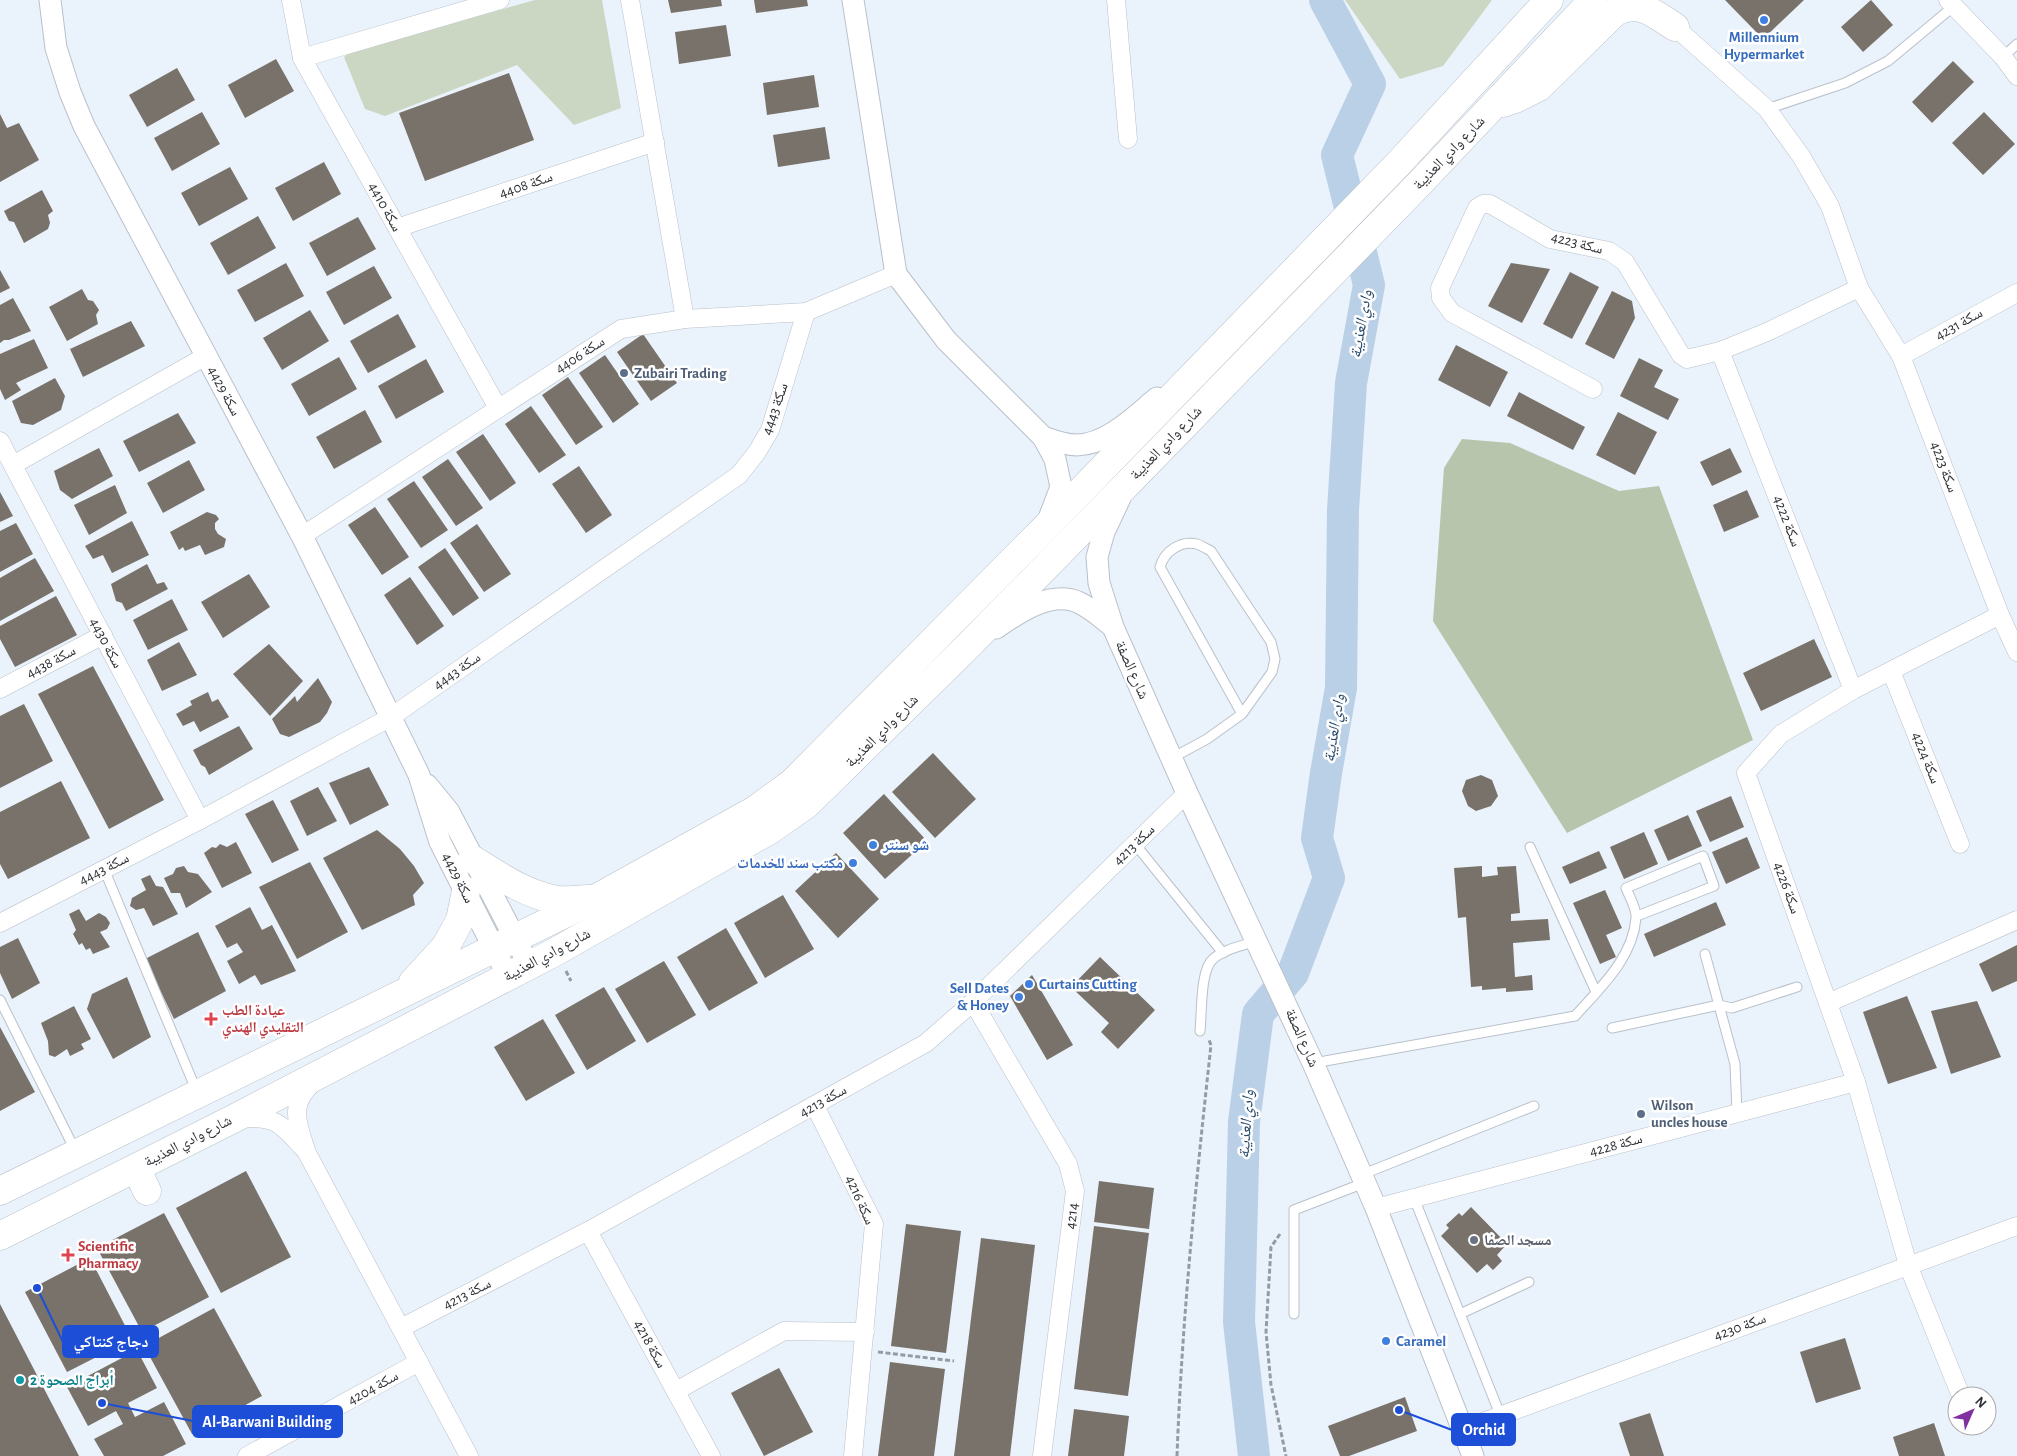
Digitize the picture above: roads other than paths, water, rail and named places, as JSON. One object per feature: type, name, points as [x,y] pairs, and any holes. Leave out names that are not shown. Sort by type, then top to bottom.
[{"type":"main road","name":"شارع وادي العذيبة","points":[[0,1191],[595,899],[755,810],[792,783],[1045,528],[1399,163],[1549,0]]},
{"type":"main road","name":"شارع وادي العذيبة","points":[[0,1236],[142,1179],[235,1118],[519,971],[770,830],[807,804],[969,645],[1133,478],[1419,184],[1593,0]]},
{"type":"main road","points":[[1659,0],[1675,27]]},
{"type":"main road","points":[[1495,105],[1515,99],[1539,87],[1615,12],[1627,7],[1640,7],[1649,10],[1675,27]]},
{"type":"main road","points":[[472,859],[504,880],[530,892],[558,900],[595,899]]},
{"type":"main road","points":[[402,994],[446,946],[460,920],[466,891]]},
{"type":"street","name":"سكة 4429","points":[[50,0],[56,48],[70,92],[84,126],[302,536],[419,775],[440,842],[466,891],[504,944],[519,971]]},
{"type":"street","name":"سكة 4410","points":[[291,0],[302,58],[498,408]]},
{"type":"street","points":[[302,58],[500,0]]},
{"type":"street","points":[[630,0],[685,319]]},
{"type":"street","points":[[853,0],[896,274],[946,340],[1043,437],[1056,459],[1061,487],[1045,528]]},
{"type":"street","points":[[1116,0],[1128,139]]},
{"type":"street","points":[[1951,3],[2003,57],[2017,76]]},
{"type":"street","name":"سكة 4223","points":[[1675,27],[1766,109],[1801,156],[1830,206],[1860,288],[1901,356],[2000,615],[2017,652]]},
{"type":"street","name":"سكة 4408","points":[[397,228],[655,142]]},
{"type":"street","name":"سكة 4223","points":[[1593,389],[1452,313],[1446,307],[1441,298],[1440,288],[1477,208],[1483,204],[1490,204],[1550,238],[1609,251],[1618,255],[1625,262],[1680,355],[1691,360],[1720,351],[1767,332],[1860,288]]},
{"type":"street","name":"سكة 4406","points":[[302,536],[621,329],[685,319],[806,312],[896,274]]},
{"type":"street","name":"سكة 4231","points":[[1901,356],[2017,293]]},
{"type":"street","name":"سكة 4443","points":[[0,923],[200,820],[391,717],[739,475],[757,452],[770,430],[806,312]]},
{"type":"street","name":"سكة 4222","points":[[1720,351],[1853,690]]},
{"type":"street","points":[[13,465],[206,356]]},
{"type":"street","points":[[1043,437],[1062,443],[1078,445],[1099,441],[1204,362]]},
{"type":"street","name":"سكة 4430","points":[[0,441],[200,820]]},
{"type":"street","name":"شارع الصفة","points":[[1133,478],[1114,507],[1097,557],[1099,583],[1113,627],[1187,793],[1288,1007],[1376,1208],[1473,1456]]},
{"type":"street","name":"شارع الصفة","points":[[969,645],[1016,615],[1041,603],[1058,598],[1076,601],[1089,608],[1113,627]]},
{"type":"street","points":[[1853,690],[2000,615]]},
{"type":"street","name":"سكة 4438","points":[[0,689],[103,636]]},
{"type":"street","name":"سكة 4224","points":[[1891,671],[1960,844]]},
{"type":"street","name":"سكة 4226","points":[[1853,690],[1781,734],[1746,773],[1856,1082],[1908,1265],[1958,1386]]},
{"type":"street","name":"سكة 4429","points":[[419,775],[449,812],[472,859],[504,944]]},
{"type":"street","name":"سكة 4213","points":[[401,1328],[588,1231],[926,1043],[972,1002],[1187,793]]},
{"type":"street","points":[[1828,1003],[2017,920]]},
{"type":"street","name":"4214","points":[[972,1002],[1068,1164],[1075,1191],[1042,1456]]},
{"type":"street","points":[[328,1070],[309,1086],[299,1102],[296,1118],[307,1153],[469,1456]]},
{"type":"street","name":"سكة 4228","points":[[1376,1208],[1856,1082]]},
{"type":"street","name":"سكة 4216","points":[[815,1106],[874,1224],[853,1456]]},
{"type":"street","points":[[235,1118],[261,1117],[273,1120],[285,1128],[307,1153]]},
{"type":"street","name":"سكة 4230","points":[[1464,1429],[2017,1226]]},
{"type":"street","name":"سكة 4218","points":[[588,1231],[711,1456]]},
{"type":"street","points":[[676,1391],[784,1331],[865,1332]]},
{"type":"street","name":"سكة 4204","points":[[247,1456],[419,1362]]},
{"type":"lane","points":[[1766,109],[1845,83],[1888,61],[1951,3]]},
{"type":"lane","points":[[2003,57],[2017,44]]},
{"type":"lane","points":[[1171,758],[1207,739],[1242,714],[1272,672],[1276,659],[1271,642],[1211,551],[1195,544],[1179,545],[1162,557],[1160,567],[1242,714]]},
{"type":"lane","points":[[1136,844],[1223,953]]},
{"type":"lane","points":[[1530,847],[1596,992]]},
{"type":"lane","points":[[1313,1063],[1575,1016],[1627,952],[1636,916],[1626,888],[1703,856],[1714,886],[1636,916]]},
{"type":"lane","points":[[104,869],[198,1094]]},
{"type":"lane","points":[[1200,1031],[1206,971],[1212,960],[1223,953],[1261,950]]},
{"type":"lane","points":[[1705,954],[1735,1064],[1737,1113]]},
{"type":"lane","points":[[1612,1028],[1719,1005],[1732,1008],[1797,987]]},
{"type":"lane","points":[[0,1000],[77,1153]]},
{"type":"lane","points":[[1294,1314],[1294,1210],[1534,1106]]},
{"type":"lane","points":[[1414,1198],[1501,1417]]},
{"type":"lane","points":[[1460,1314],[1529,1282]]},
{"type":"waterway","name":"وادي العذيبة","points":[[1254,1456],[1239,1322],[1244,1122],[1258,1014],[1293,973],[1329,878],[1317,838],[1341,688],[1343,510],[1351,383],[1369,285],[1337,155],[1370,84],[1325,0]]},
{"type":"place","name":"Millennium Hypermarket","points":[[1764,20]]},
{"type":"place","name":"Zubairi Trading","points":[[624,373]]},
{"type":"place","name":"شو سنتر","points":[[873,845]]},
{"type":"place","name":"مكتب سند للخدمات","points":[[853,863]]},
{"type":"place","name":"Curtains Cutting","points":[[1029,984]]},
{"type":"place","name":"Sell Dates & Honey","points":[[1019,997]]},
{"type":"place","name":"عيادة الطب التقليدي الهندي","points":[[211,1019]]},
{"type":"place","name":"Wilson uncles house","points":[[1641,1114]]},
{"type":"place","name":"مسجد الصفا","points":[[1474,1240]]},
{"type":"place","name":"Scientific Pharmacy","points":[[68,1255]]},
{"type":"place","name":"دجاج كنتاكي","points":[[37,1288]]},
{"type":"place","name":"Caramel","points":[[1386,1341]]},
{"type":"place","name":"أبراج الصحوة 2","points":[[20,1380]]},
{"type":"place","name":"Al-Barwani Building","points":[[102,1403]]},
{"type":"place","name":"Orchid","points":[[1399,1410]]}]
